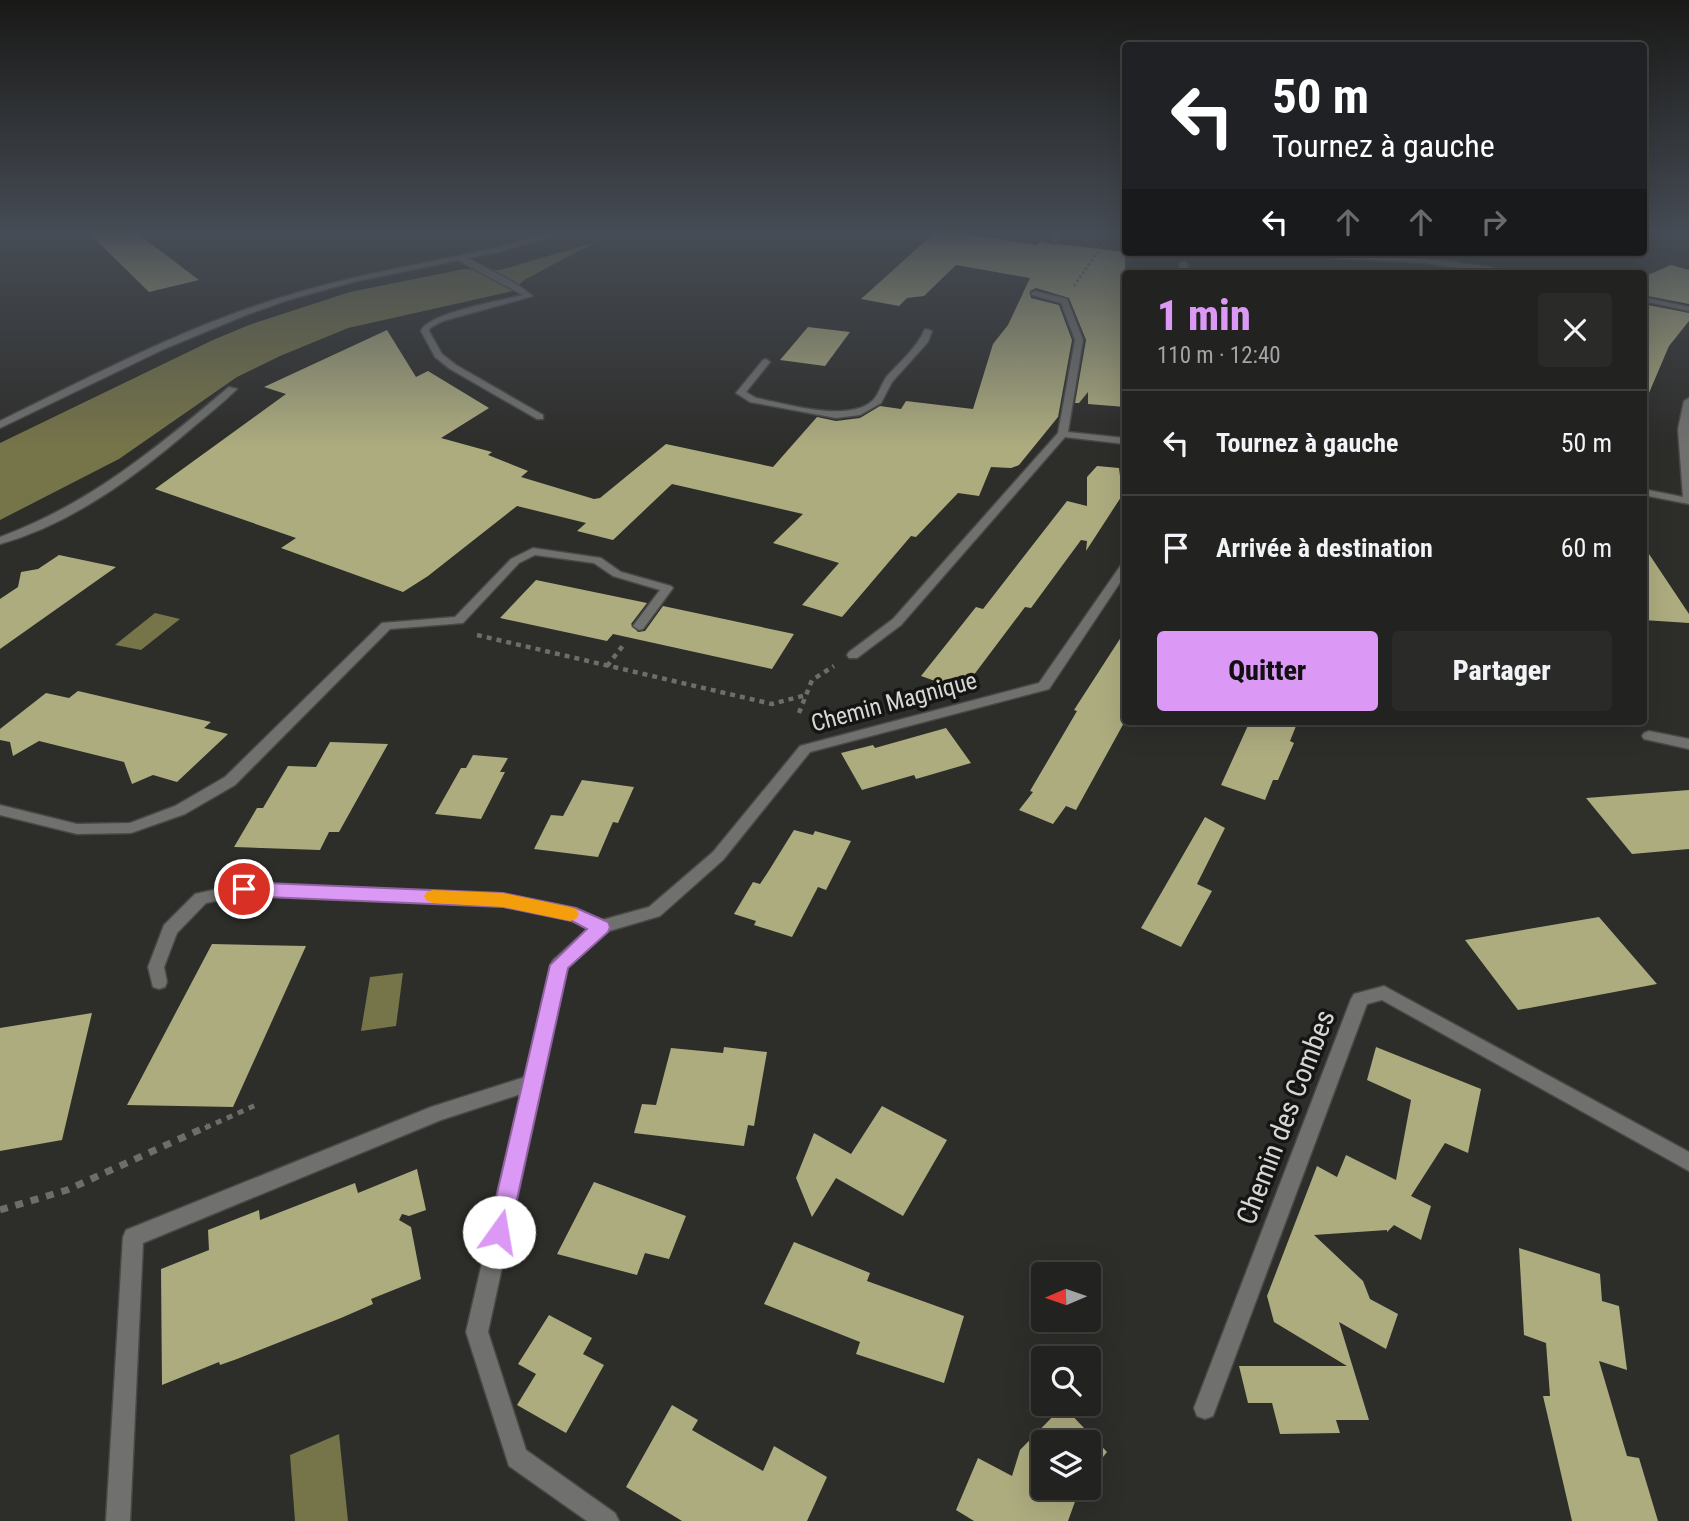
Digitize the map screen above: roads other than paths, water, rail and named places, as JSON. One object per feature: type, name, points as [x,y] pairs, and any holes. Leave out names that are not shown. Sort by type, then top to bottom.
[{"type":"street","points":[[0,425],[156,348],[233,316],[268,305]]},
{"type":"street","points":[[494,305],[440,319],[426,327],[425,331],[438,355],[453,367],[540,417]]},
{"type":"street","points":[[853,655],[897,622],[1063,434],[1079,340],[1066,305]]},
{"type":"street","points":[[1671,305],[1689,309]]},
{"type":"street","points":[[766,362],[741,393],[752,400],[836,415],[857,413],[878,401],[888,381],[925,340],[928,331]]},
{"type":"street","points":[[0,541],[16,536],[102,492],[187,428],[232,389]]},
{"type":"street","points":[[1647,493],[1689,501],[1683,429],[1689,401]]},
{"type":"street","points":[[1063,434],[1122,441]]},
{"type":"street","points":[[0,810],[77,829],[131,828],[180,810],[230,781],[386,626],[436,624],[459,620],[515,561],[533,551],[597,560],[617,574],[667,588],[639,626]]},
{"type":"street","name":"Chemin Magnique","points":[[601,927],[654,912],[673,896],[718,856],[805,749],[1044,686],[1122,571]]},
{"type":"street","points":[[1648,736],[1689,744]]},
{"type":"street","points":[[159,982],[156,967],[170,930],[201,898],[244,889],[503,900],[576,915],[601,927],[559,965],[477,1332],[517,1458],[607,1521]]},
{"type":"street","name":"Chemin des Combes","points":[[1205,1408],[1360,999],[1384,993],[1689,1162]]},
{"type":"street","points":[[118,1521],[133,1237],[438,1113],[533,1082]]}]
